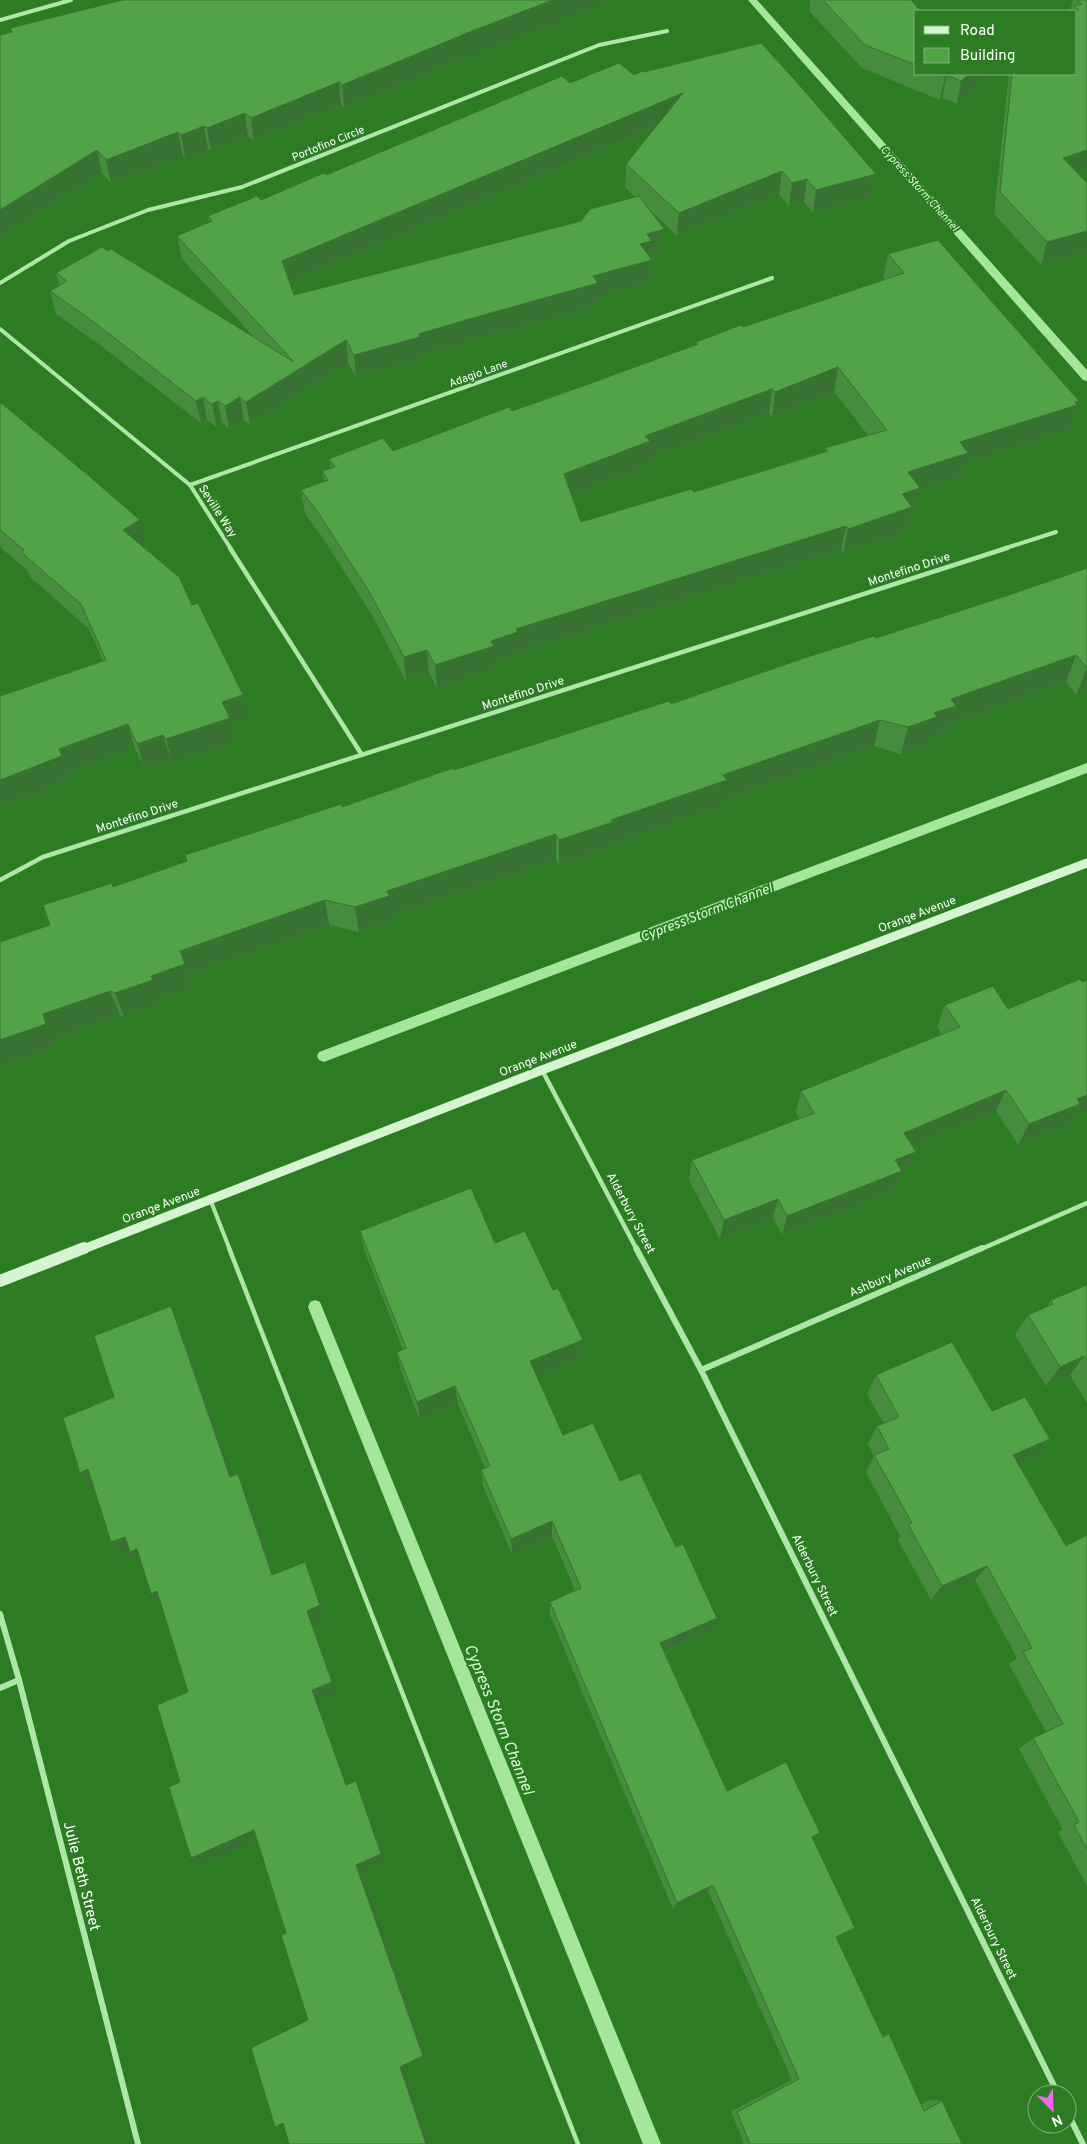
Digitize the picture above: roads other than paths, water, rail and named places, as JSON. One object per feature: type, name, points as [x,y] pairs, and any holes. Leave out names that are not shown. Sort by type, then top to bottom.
[{"type":"main road","name":"Orange Avenue","points":[[0,1281],[542,1070],[1087,863]]},
{"type":"street","points":[[0,20],[72,0]]},
{"type":"street","name":"Portofino Circle","points":[[0,283],[69,241],[148,210],[242,187],[598,45],[668,30]]},
{"type":"street","name":"Adagio Lane","points":[[190,485],[772,278]]},
{"type":"street","name":"Seville Way","points":[[0,329],[190,485],[362,755]]},
{"type":"street","name":"Montefino Drive","points":[[0,880],[43,857],[1056,532]]},
{"type":"street","name":"Alderbury Street","points":[[542,1070],[701,1370],[1053,2084]]},
{"type":"street","name":"Ashbury Avenue","points":[[701,1370],[1087,1203]]},
{"type":"street","name":"Julie Beth Street","points":[[0,1614],[19,1680],[138,2144]]},
{"type":"street","points":[[0,1688],[19,1680]]},
{"type":"street","points":[[1077,2132],[1083,2144]]},
{"type":"lane","points":[[210,1199],[578,2144]]},
{"type":"waterway","name":"Cypress Storm Channel","points":[[752,0],[1087,377]]},
{"type":"waterway","name":"Cypress Storm Channel","points":[[324,1056],[1087,768]]},
{"type":"waterway","name":"Cypress Storm Channel","points":[[315,1307],[652,2144]]}]
